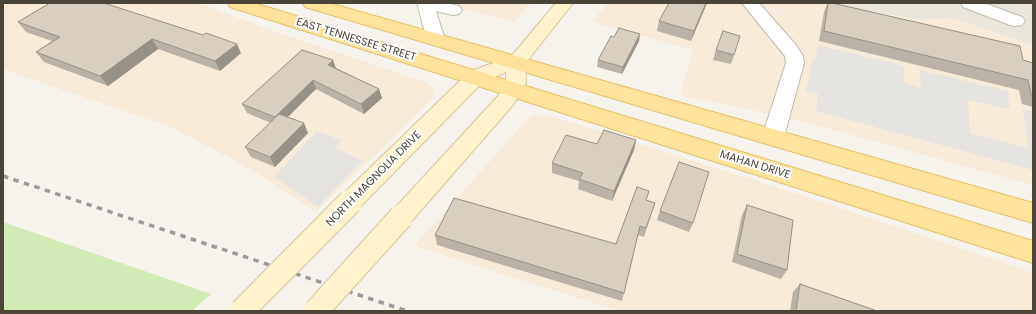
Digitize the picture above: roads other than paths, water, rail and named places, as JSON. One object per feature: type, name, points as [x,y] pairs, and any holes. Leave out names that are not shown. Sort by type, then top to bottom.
[{"type":"main road","name":"EAST TENNESSEE STREET","points":[[236,3],[476,78]]},
{"type":"main road","name":"EAST TENNESSEE STREET","points":[[311,3],[516,63]]},
{"type":"main road","points":[[316,311],[498,110],[513,90],[517,76],[516,63],[565,3]]},
{"type":"main road","name":"NORTH MAGNOLIA DRIVE","points":[[242,311],[476,78],[494,69],[516,63]]},
{"type":"main road","points":[[516,63],[1033,213]]},
{"type":"main road","name":"MAHAN DRIVE","points":[[476,78],[1033,252]]},
{"type":"street","points":[[436,40],[426,3],[454,10]]},
{"type":"street","points":[[750,3],[790,49],[794,56],[795,63],[773,137]]},
{"type":"street","points":[[969,3],[1016,21]]},
{"type":"railway","points":[[3,176],[407,311]]}]
